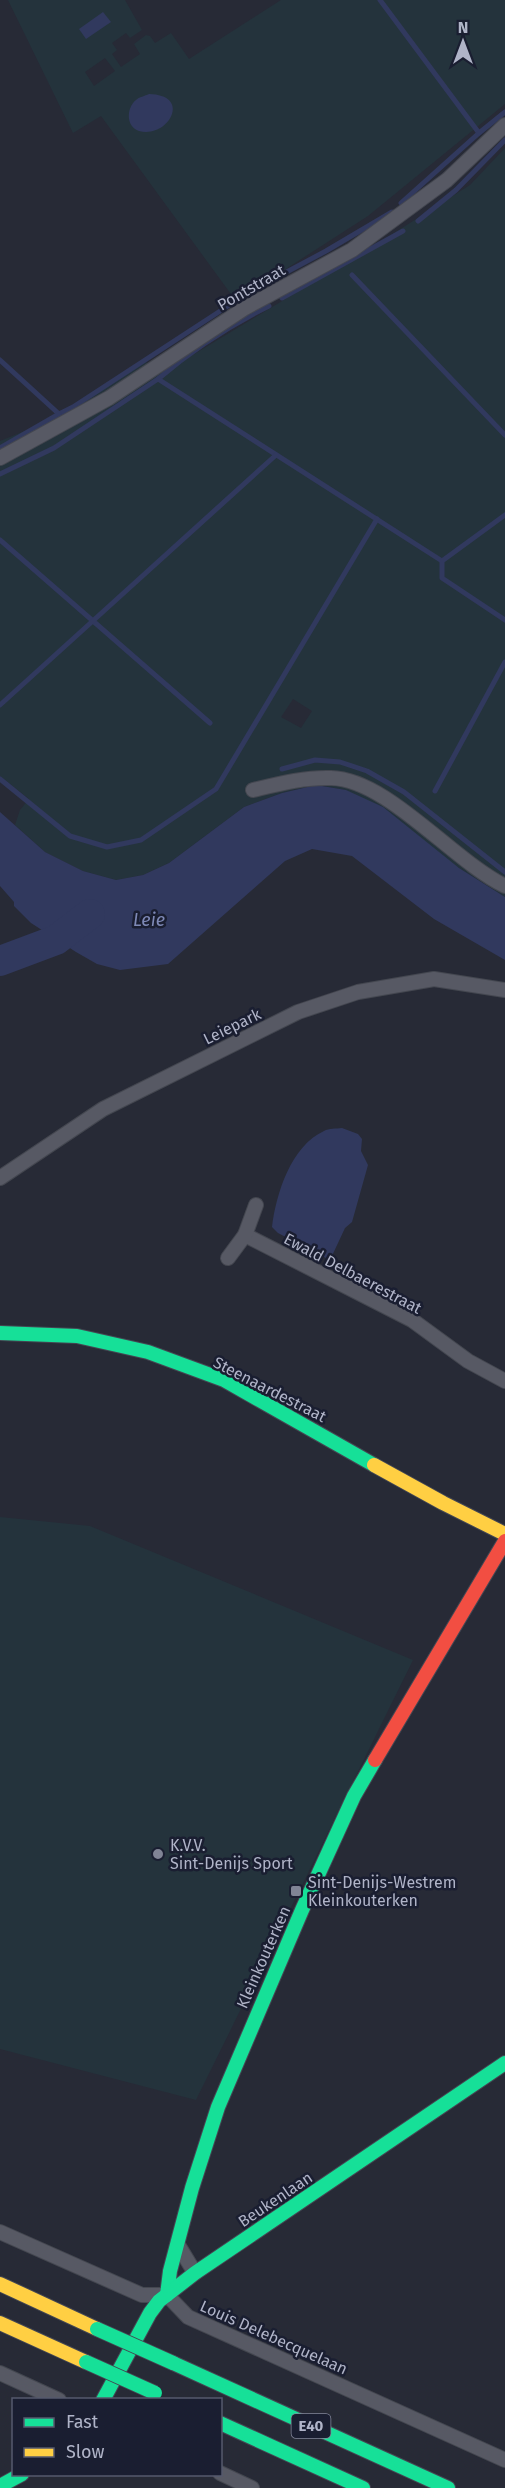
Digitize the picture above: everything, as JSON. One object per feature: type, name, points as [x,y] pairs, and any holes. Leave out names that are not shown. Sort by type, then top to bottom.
[{"type":"main road","name":"Steenaardestraat","points":[[0,1333],[77,1336],[148,1352],[224,1380],[443,1503],[505,1534]]},
{"type":"main road","name":"Kleinkouterken","points":[[167,2295],[170,2271],[192,2188],[218,2107],[283,1953],[354,1796],[505,1541]]},
{"type":"main road","name":"Beukenlaan","points":[[105,2398],[150,2313],[167,2295],[195,2273],[505,2063]]},
{"type":"main road","name":"E40","points":[[0,2284],[448,2488]]},
{"type":"main road","points":[[0,2323],[165,2398]]},
{"type":"main road","name":"E40","points":[[222,2424],[363,2488]]},
{"type":"main road","points":[[0,2486],[20,2476]]},
{"type":"street","name":"Pontstraat","points":[[0,458],[109,398],[245,308],[352,250],[447,180],[505,125]]},
{"type":"street","points":[[253,790],[297,781],[333,778],[369,788],[395,805],[466,862],[505,886]]},
{"type":"street","name":"Leiepark","points":[[0,1178],[57,1142],[103,1108],[298,1012],[358,992],[434,979],[505,990]]},
{"type":"street","points":[[228,1258],[245,1235],[256,1205]]},
{"type":"street","name":"Ewald Delbaerestraat","points":[[245,1235],[412,1320],[468,1361],[505,1381]]},
{"type":"street","points":[[0,2232],[142,2295],[167,2295]]},
{"type":"street","points":[[178,2245],[195,2273]]},
{"type":"street","name":"Louis Delebecquelaan","points":[[167,2295],[188,2317],[505,2460]]},
{"type":"street","points":[[0,2373],[55,2398]]},
{"type":"street","points":[[222,2475],[252,2488]]},
{"type":"shaded area","points":[[8,0],[125,0],[142,30],[130,38],[126,33],[112,43],[117,50],[112,54],[121,67],[140,54],[134,44],[146,35],[150,36],[155,43],[171,33],[189,59],[281,0],[505,0],[505,104],[368,216],[236,301],[101,116],[73,133]],"holes":[[[105,58],[115,71],[94,86],[85,72]]]},
{"type":"shaded area","points":[[505,148],[505,897],[346,790],[316,785],[282,793],[244,807],[169,863],[143,875],[116,880],[83,871],[45,852],[15,825],[20,810],[29,799],[0,776],[0,441],[59,417],[144,361],[163,373],[470,185]],"holes":[[[293,699],[312,711],[301,728],[281,717]]]},
{"type":"shaded area","name":"K.V.V. Sint-Denijs Sport","points":[[0,1517],[90,1526],[413,1660],[196,2100],[0,2049]]},
{"type":"water","points":[[103,12],[111,22],[86,39],[79,29]]},
{"type":"water","points":[[149,94],[162,96],[170,101],[173,108],[171,116],[167,123],[159,129],[150,132],[139,131],[130,122],[130,108],[140,97]]},
{"type":"water","name":"Leie","points":[[316,785],[346,790],[383,807],[459,868],[505,897],[505,960],[434,919],[352,856],[312,849],[285,861],[168,964],[120,970],[97,964],[31,923],[14,906],[14,902],[0,886],[0,812],[45,852],[83,871],[116,880],[143,875],[169,863],[244,807],[282,793]]},
{"type":"water","points":[[342,1128],[358,1134],[362,1139],[361,1151],[368,1165],[352,1222],[345,1228],[331,1258],[326,1258],[278,1233],[272,1227],[277,1200],[294,1159],[312,1138],[326,1130]]},
{"type":"waterway","points":[[380,0],[479,133],[401,203]]},
{"type":"waterway","points":[[479,133],[505,112]]},
{"type":"waterway","points":[[418,221],[456,190],[505,140]]},
{"type":"waterway","points":[[251,291],[392,212]]},
{"type":"waterway","points":[[282,298],[403,231]]},
{"type":"waterway","points":[[352,275],[505,435]]},
{"type":"waterway","points":[[0,360],[59,414],[234,302]]},
{"type":"waterway","points":[[158,379],[211,339],[269,306]]},
{"type":"waterway","points":[[0,474],[54,448],[158,379],[442,561]]},
{"type":"waterway","points":[[0,448],[59,414]]},
{"type":"waterway","points":[[0,705],[276,455]]},
{"type":"waterway","points":[[505,515],[442,561],[442,578],[505,620]]},
{"type":"waterway","points":[[0,779],[70,836],[107,847],[141,840],[216,789],[377,519]]},
{"type":"waterway","points":[[0,540],[210,723]]},
{"type":"waterway","points":[[435,791],[505,662]]},
{"type":"waterway","points":[[282,769],[315,760],[340,762],[367,771],[404,792],[505,872]]},
{"type":"waterway","points":[[0,961],[56,940],[90,914]]},
{"type":"traffic: fast","points":[[0,1333],[77,1336],[148,1352],[224,1380],[374,1465]]},
{"type":"traffic: fast","points":[[167,2295],[170,2271],[192,2188],[218,2107],[302,1910],[354,1796],[375,1760]]},
{"type":"traffic: fast","points":[[104,2398],[150,2313],[159,2301],[195,2273],[505,2063]]},
{"type":"traffic: fast","points":[[97,2329],[173,2363]]},
{"type":"traffic: fast","points":[[86,2362],[155,2393]]},
{"type":"traffic: fast","points":[[173,2363],[448,2488]]},
{"type":"traffic: fast","points":[[222,2424],[363,2488]]},
{"type":"traffic: fast","points":[[0,2486],[18,2476]]},
{"type":"traffic: slow","points":[[374,1465],[505,1534]]},
{"type":"traffic: slow","points":[[0,2284],[97,2329]]},
{"type":"traffic: slow","points":[[0,2323],[86,2362]]},
{"type":"traffic: jam","points":[[375,1760],[505,1541]]},
{"type":"place","name":"K.V.V. Sint-Denijs Sport","points":[[158,1854]]},
{"type":"place","name":"Sint-Denijs-Westrem Kleinkouterken","points":[[296,1891]]}]
